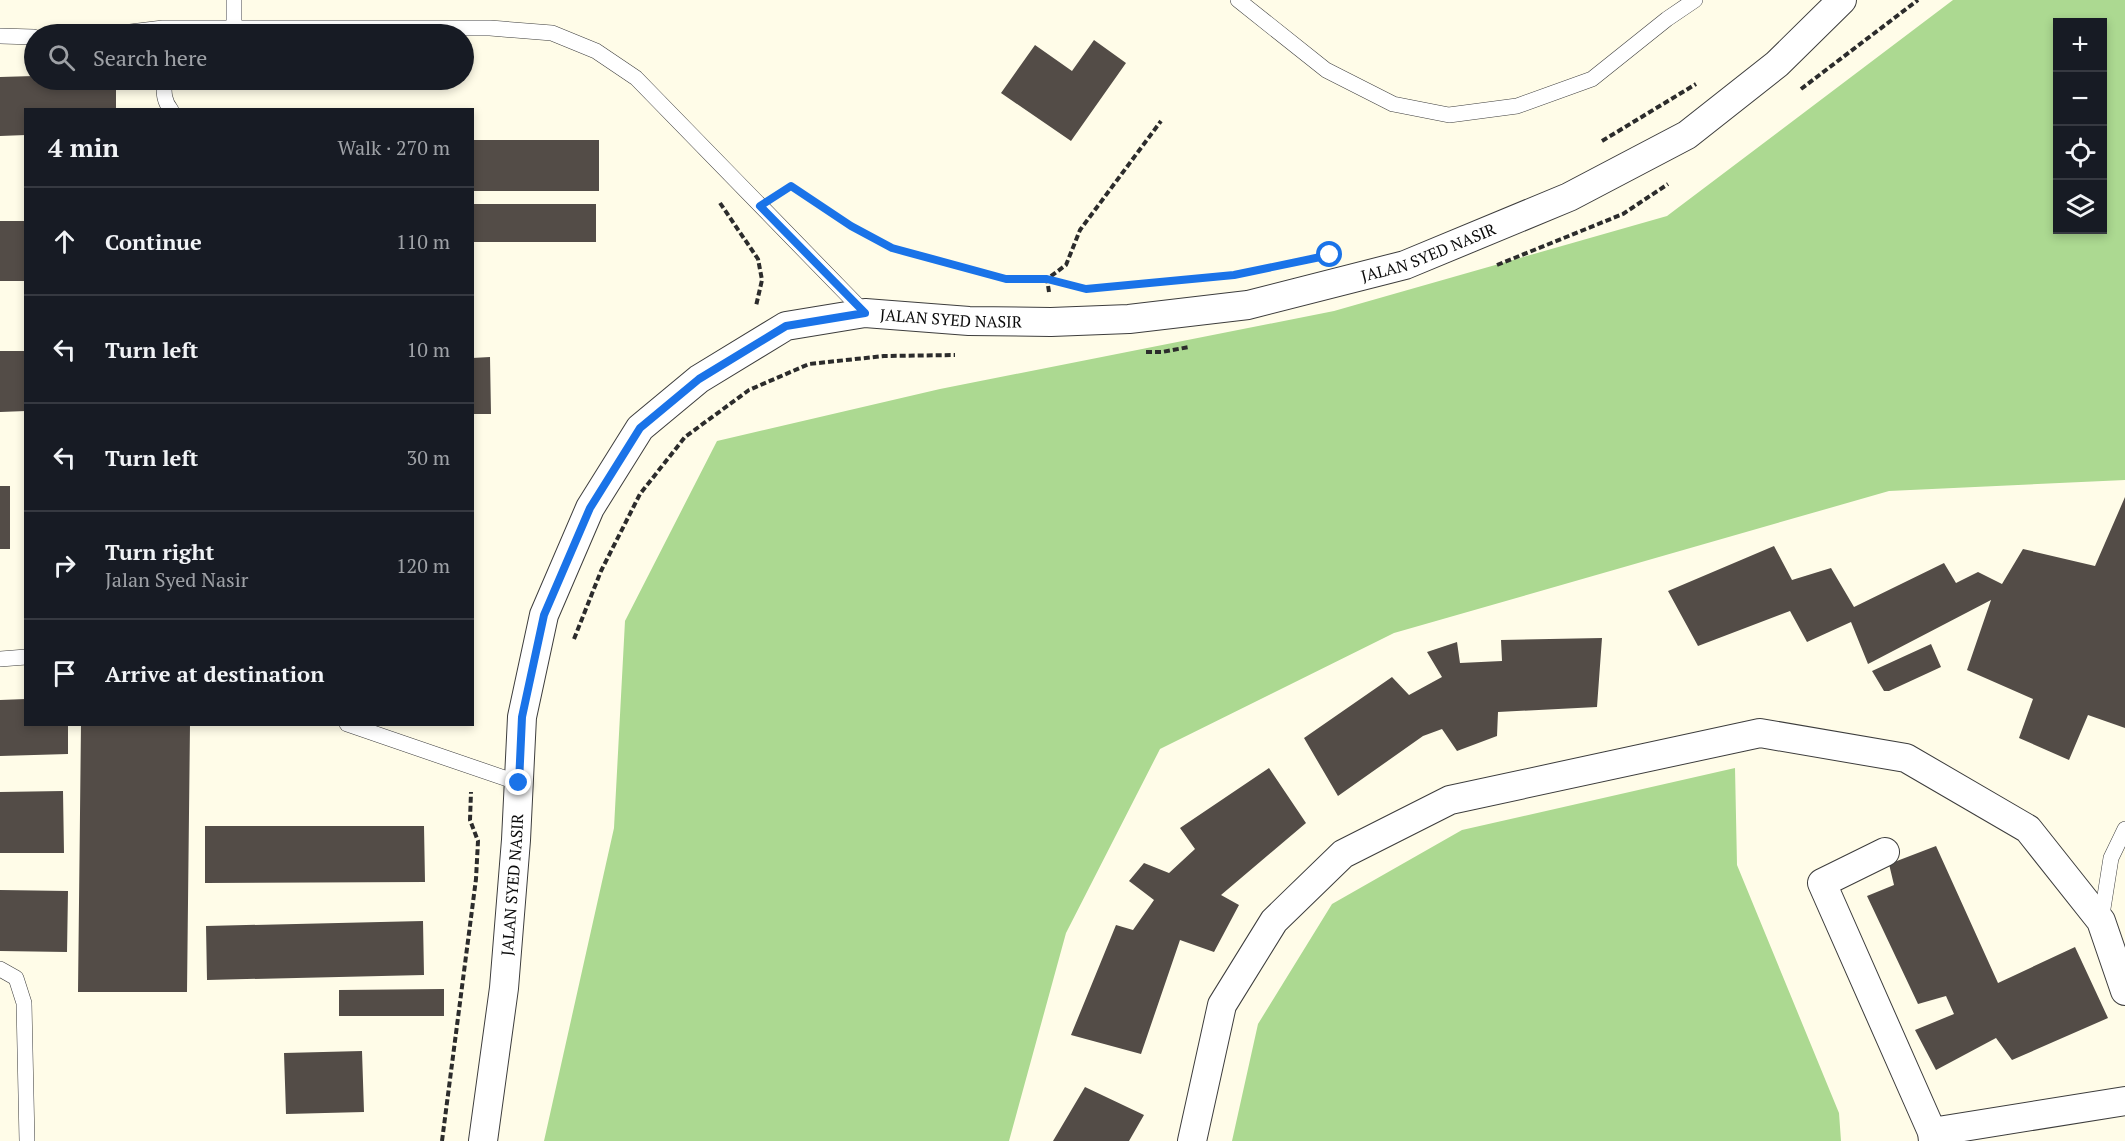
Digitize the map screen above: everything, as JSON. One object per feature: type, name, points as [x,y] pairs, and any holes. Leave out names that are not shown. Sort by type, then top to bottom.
[{"type":"street","name":"JALAN SYED NASIR","points":[[483,1141],[504,988],[522,717],[544,615],[590,508],[640,428],[699,379],[786,326],[865,313],[981,321],[1051,322],[1129,319],[1248,305],[1406,265],[1569,197],[1687,135],[1778,64],[1842,0]]},
{"type":"street","points":[[1192,1141],[1222,1005],[1274,921],[1343,854],[1450,800],[1760,733],[1906,759],[2028,829],[2101,921],[2125,991]]},
{"type":"street","points":[[1886,852],[1822,883],[1933,1137],[2125,1101]]},
{"type":"lane","points":[[234,0],[234,24]]},
{"type":"lane","points":[[1238,0],[1326,70],[1393,104],[1449,115],[1517,106],[1592,79],[1667,19],[1695,0]]},
{"type":"lane","points":[[474,28],[552,33],[596,51],[636,78],[865,313]]},
{"type":"lane","points":[[0,36],[24,37]]},
{"type":"lane","points":[[164,90],[166,104],[169,108]]},
{"type":"lane","points":[[0,659],[24,657]]},
{"type":"lane","points":[[353,726],[519,783]]},
{"type":"lane","points":[[2101,921],[2111,858],[2125,829]]},
{"type":"lane","points":[[0,969],[16,978],[24,1003],[27,1141]]},
{"type":"path","points":[[1793,95],[1917,0]]},
{"type":"path","points":[[1594,146],[1703,80]]},
{"type":"path","points":[[1066,265],[1080,230],[1161,121]]},
{"type":"path","points":[[1495,266],[1623,214],[1672,182]]},
{"type":"path","points":[[733,222],[791,186],[851,226],[892,248],[1006,279],[1047,279],[1086,289]]},
{"type":"path","points":[[1140,352],[1162,352],[1197,346]]},
{"type":"path","points":[[573,640],[601,571],[640,494],[685,437],[749,390],[809,364],[884,356],[956,355]]},
{"type":"green space","points":[[1953,0],[2125,0],[2125,480],[1889,491],[1394,633],[1160,749],[1066,933],[1009,1141],[544,1141],[614,828],[625,621],[717,441],[940,389],[1334,311],[1667,216]]},
{"type":"green space","points":[[1735,768],[1737,865],[1839,1113],[1841,1141],[1232,1141],[1258,1024],[1332,904],[1462,830]]},
{"type":"building","points":[[1094,40],[1126,63],[1071,141],[1001,93],[1035,45],[1072,71]]},
{"type":"building","points":[[24,76],[24,90],[116,90],[116,108],[24,108],[24,135],[0,136],[0,77]]},
{"type":"building","points":[[474,140],[599,140],[599,191],[474,191]]},
{"type":"building","points":[[474,204],[596,204],[596,242],[474,242]]},
{"type":"building","points":[[0,221],[24,221],[24,281],[0,281]]},
{"type":"building","points":[[0,351],[24,351],[24,411],[0,412]]},
{"type":"building","points":[[490,357],[491,414],[474,414],[474,358]]},
{"type":"building","points":[[0,486],[10,486],[10,549],[0,549]]},
{"type":"building","points":[[2125,497],[2125,728],[2088,715],[2069,760],[2019,738],[2033,699],[1967,670],[1991,600],[1868,664],[1851,622],[1807,642],[1790,611],[1698,646],[1668,591],[1774,546],[1792,580],[1831,568],[1854,607],[1944,563],[1956,583],[1978,572],[2002,584],[2023,549],[2095,566]]},
{"type":"building","points":[[1602,638],[1597,707],[1498,712],[1497,736],[1457,751],[1442,729],[1423,736],[1338,796],[1304,738],[1392,677],[1409,695],[1442,677],[1427,652],[1457,642],[1460,663],[1502,661],[1501,640]]},
{"type":"building","points":[[1931,644],[1941,667],[1889,691],[1884,691],[1872,671]]},
{"type":"building","points":[[24,699],[24,726],[68,726],[68,754],[0,756],[0,700]]},
{"type":"building","points":[[81,726],[190,726],[187,992],[78,992]]},
{"type":"building","points":[[1269,768],[1306,823],[1221,895],[1239,905],[1214,952],[1180,940],[1141,1054],[1071,1035],[1116,925],[1133,930],[1154,900],[1129,881],[1144,863],[1169,873],[1195,849],[1180,828]]},
{"type":"building","points":[[63,791],[64,853],[0,853],[0,792]]},
{"type":"building","points":[[205,826],[424,826],[425,882],[205,883]]},
{"type":"building","points":[[1936,846],[1998,983],[2075,947],[2108,1018],[2012,1060],[1996,1038],[1936,1070],[1915,1030],[1954,1014],[1946,996],[1918,1004],[1867,896],[1894,885],[1889,864]]},
{"type":"building","points":[[0,890],[68,891],[67,952],[0,951]]},
{"type":"building","points":[[423,921],[424,975],[207,980],[206,926]]},
{"type":"building","points":[[444,989],[444,1016],[339,1016],[339,990]]},
{"type":"building","points":[[362,1051],[364,1112],[286,1114],[284,1053]]},
{"type":"building","points":[[1085,1087],[1144,1115],[1129,1141],[1053,1141]]},
{"type":"route","points":[[519,783],[522,717],[544,615],[590,508],[640,428],[699,379],[786,326],[865,313],[760,206],[791,186],[851,226],[892,248],[1006,279],[1047,279],[1086,289],[1234,275],[1330,255]]}]
